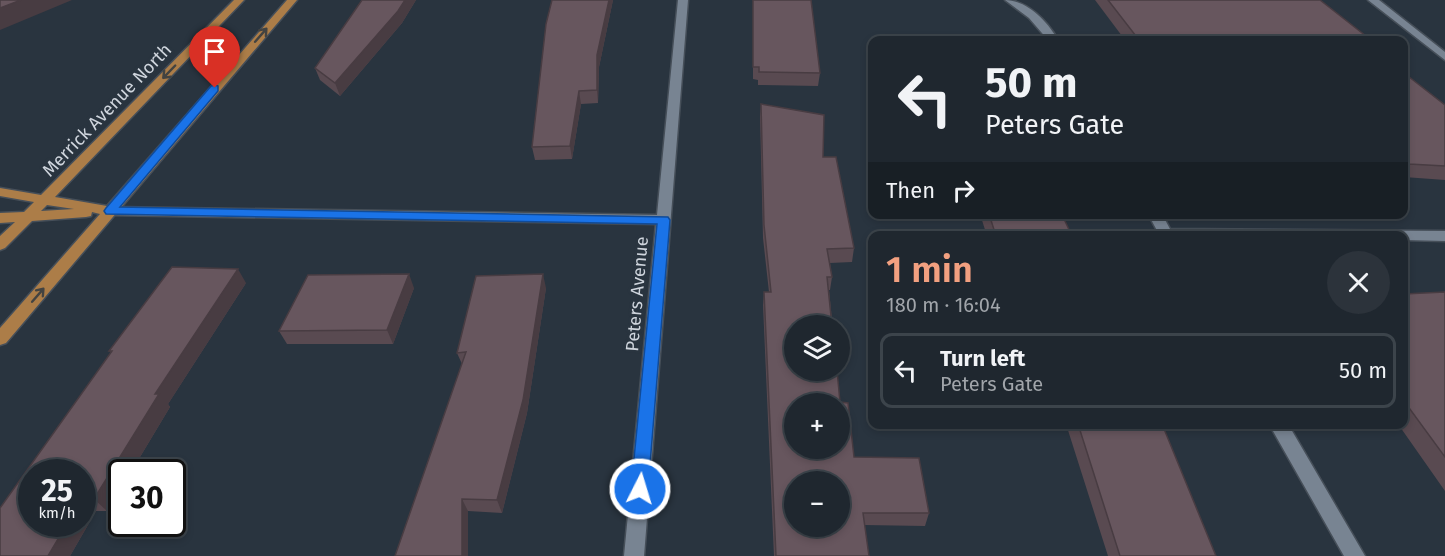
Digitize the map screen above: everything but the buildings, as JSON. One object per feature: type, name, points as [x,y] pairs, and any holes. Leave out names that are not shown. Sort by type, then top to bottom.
[{"type":"main road","name":"Merrick Avenue North","points":[[0,244],[239,0]]},
{"type":"main road","points":[[0,339],[291,0]]},
{"type":"main road","points":[[0,192],[110,211]]},
{"type":"main road","points":[[0,218],[110,211]]},
{"type":"street","name":"Peters Avenue","points":[[634,556],[683,0]]},
{"type":"street","points":[[1010,0],[1033,16],[1050,36]]},
{"type":"street","points":[[1373,0],[1445,57]]},
{"type":"street","points":[[110,211],[663,220]]},
{"type":"street","points":[[1408,236],[1445,236]]},
{"type":"street","points":[[1281,429],[1355,556]]},
{"type":"route","points":[[215,88],[110,211],[663,220],[640,489]]}]
